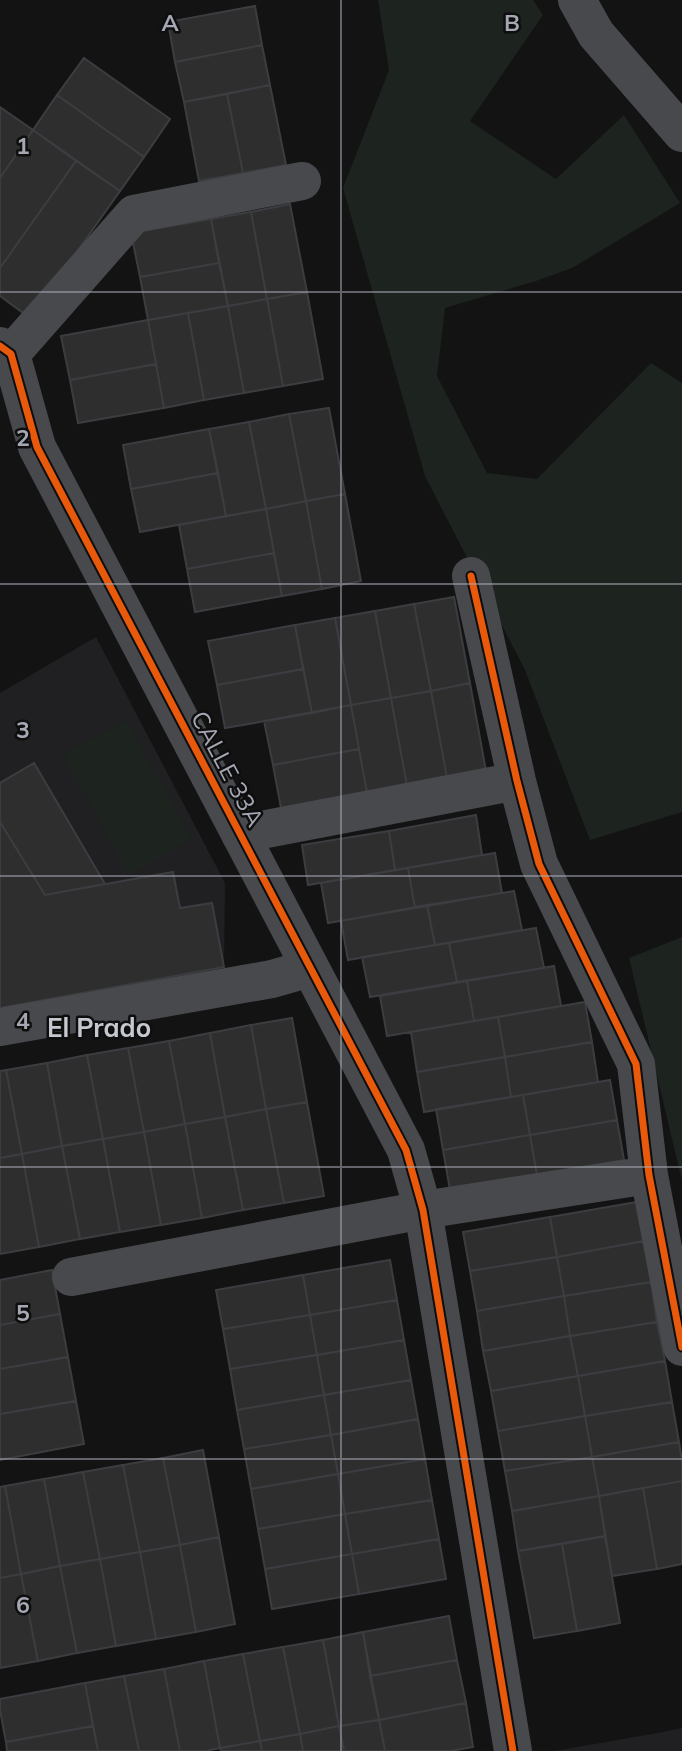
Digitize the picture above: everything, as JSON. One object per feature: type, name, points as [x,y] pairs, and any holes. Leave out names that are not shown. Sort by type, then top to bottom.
[{"type":"street","points":[[577,0],[596,34],[682,133]]},
{"type":"street","points":[[5,350],[134,214],[302,181]]},
{"type":"street","name":"CALLE 33A","points":[[5,350],[37,447],[405,1150],[423,1210],[513,1751]]},
{"type":"street","points":[[471,576],[517,782],[539,864],[636,1065],[649,1175],[682,1347]]},
{"type":"street","points":[[240,834],[517,782]]},
{"type":"street","points":[[0,1027],[272,979],[310,968]]},
{"type":"street","points":[[71,1277],[423,1210],[649,1175]]},
{"type":"shaded area","points":[[378,0],[533,0],[543,15],[470,121],[556,179],[624,115],[680,203],[572,268],[445,308],[437,376],[487,473],[537,479],[651,363],[682,383],[682,812],[590,840],[525,670],[425,476],[343,188],[389,70]]},
{"type":"shaded area","points":[[96,637],[225,883],[224,967],[0,1008],[0,693]]},
{"type":"shaded area","points":[[126,720],[192,839],[129,875],[63,755]]},
{"type":"shaded area","points":[[682,937],[682,1181],[629,958]]},
{"type":"shaded area","points":[[682,1728],[682,1751],[555,1751],[663,1732]]},
{"type":"building","points":[[255,6],[262,45],[175,62],[168,22]]},
{"type":"building","points":[[262,45],[270,85],[184,102],[175,62]]},
{"type":"building","points":[[84,58],[170,119],[144,157],[57,95]]},
{"type":"building","points":[[270,85],[286,165],[243,173],[227,94]]},
{"type":"building","points":[[227,94],[243,173],[199,181],[184,102]]},
{"type":"building","points":[[57,95],[144,157],[120,191],[33,130]]},
{"type":"building","points":[[0,107],[33,130],[0,178]]},
{"type":"building","points":[[33,130],[76,161],[0,268],[0,178]]},
{"type":"building","points":[[76,161],[120,191],[30,318],[0,296],[0,268]]},
{"type":"building","points":[[290,204],[307,292],[267,299],[251,212]]},
{"type":"building","points":[[251,212],[267,299],[228,306],[211,219]]},
{"type":"building","points":[[211,219],[219,263],[140,277],[131,233]]},
{"type":"building","points":[[219,263],[228,306],[148,320],[140,277]]},
{"type":"building","points":[[307,292],[323,379],[283,386],[267,299]]},
{"type":"building","points":[[267,299],[283,386],[244,393],[228,306]]},
{"type":"building","points":[[228,306],[244,393],[204,400],[188,313]]},
{"type":"building","points":[[188,313],[204,400],[164,408],[148,320]]},
{"type":"building","points":[[148,320],[156,364],[70,380],[61,336]]},
{"type":"building","points":[[156,364],[164,408],[78,423],[70,380]]},
{"type":"building","points":[[329,408],[345,494],[306,501],[289,414]]},
{"type":"building","points":[[289,414],[306,501],[266,509],[249,422]]},
{"type":"building","points":[[249,422],[266,509],[226,516],[209,429]]},
{"type":"building","points":[[209,429],[218,473],[131,489],[123,445]]},
{"type":"building","points":[[218,473],[226,516],[140,532],[131,489]]},
{"type":"building","points":[[345,494],[361,581],[322,589],[306,501]]},
{"type":"building","points":[[306,501],[322,589],[282,596],[266,509]]},
{"type":"building","points":[[266,509],[274,553],[187,569],[179,525]]},
{"type":"building","points":[[274,553],[282,596],[195,612],[187,569]]},
{"type":"building","points":[[454,597],[470,683],[431,691],[414,604]]},
{"type":"building","points":[[414,604],[431,691],[391,698],[375,611]]},
{"type":"building","points":[[375,611],[391,698],[351,705],[335,618]]},
{"type":"building","points":[[335,618],[351,705],[312,713],[295,625]]},
{"type":"building","points":[[295,625],[303,669],[217,685],[208,641]]},
{"type":"building","points":[[303,669],[312,713],[225,728],[217,685]]},
{"type":"building","points":[[470,683],[486,771],[447,778],[431,691]]},
{"type":"building","points":[[431,691],[447,778],[407,786],[391,698]]},
{"type":"building","points":[[391,698],[407,786],[367,793],[351,705]]},
{"type":"building","points":[[351,705],[359,749],[273,765],[264,721]]},
{"type":"building","points":[[359,749],[367,793],[281,808],[273,765]]},
{"type":"building","points":[[34,763],[105,884],[45,895],[0,822],[0,783]]},
{"type":"building","points":[[476,815],[482,855],[395,870],[389,831]]},
{"type":"building","points":[[0,822],[45,895],[173,872],[180,908],[212,903],[224,967],[0,1008]]},
{"type":"building","points":[[389,831],[395,870],[308,885],[302,845]]},
{"type":"building","points":[[495,853],[502,893],[415,908],[408,868]]},
{"type":"building","points":[[408,868],[415,908],[328,923],[321,883]]},
{"type":"building","points":[[514,891],[522,930],[435,945],[427,905]]},
{"type":"building","points":[[427,905],[435,945],[348,960],[341,921]]},
{"type":"building","points":[[536,928],[544,968],[457,982],[449,943]]},
{"type":"building","points":[[449,943],[457,982],[370,997],[362,957]]},
{"type":"building","points":[[554,966],[561,1006],[474,1021],[467,981]]},
{"type":"building","points":[[467,981],[474,1021],[387,1036],[380,996]]},
{"type":"building","points":[[585,1002],[592,1042],[505,1057],[498,1017]]},
{"type":"building","points":[[498,1017],[505,1057],[417,1072],[411,1032]]},
{"type":"building","points":[[292,1018],[307,1102],[266,1109],[251,1025]]},
{"type":"building","points":[[251,1025],[266,1109],[225,1117],[210,1033]]},
{"type":"building","points":[[210,1033],[225,1117],[185,1124],[169,1041]]},
{"type":"building","points":[[169,1041],[185,1124],[144,1132],[128,1048]]},
{"type":"building","points":[[592,1042],[598,1082],[511,1097],[505,1057]]},
{"type":"building","points":[[128,1048],[144,1132],[103,1139],[87,1055]]},
{"type":"building","points":[[87,1055],[103,1139],[62,1146],[47,1063]]},
{"type":"building","points":[[505,1057],[511,1097],[424,1112],[417,1072]]},
{"type":"building","points":[[47,1063],[62,1146],[22,1154],[6,1070]]},
{"type":"building","points":[[6,1070],[22,1154],[0,1158],[0,1071]]},
{"type":"building","points":[[610,1080],[617,1120],[530,1135],[523,1095]]},
{"type":"building","points":[[523,1095],[530,1135],[443,1150],[436,1109]]},
{"type":"building","points":[[307,1102],[324,1196],[284,1203],[266,1109]]},
{"type":"building","points":[[266,1109],[284,1203],[243,1210],[225,1117]]},
{"type":"building","points":[[225,1117],[243,1210],[202,1218],[185,1124]]},
{"type":"building","points":[[617,1120],[624,1160],[537,1175],[530,1135]]},
{"type":"building","points":[[185,1124],[202,1218],[161,1225],[144,1132]]},
{"type":"building","points":[[144,1132],[161,1225],[120,1232],[103,1139]]},
{"type":"building","points":[[530,1135],[537,1175],[450,1190],[443,1150]]},
{"type":"building","points":[[103,1139],[120,1232],[80,1239],[62,1146]]},
{"type":"building","points":[[62,1146],[80,1239],[39,1247],[22,1154]]},
{"type":"building","points":[[22,1154],[39,1247],[0,1254],[0,1158]]},
{"type":"building","points":[[637,1202],[644,1241],[557,1257],[550,1217]]},
{"type":"building","points":[[550,1217],[557,1257],[470,1271],[463,1232]]},
{"type":"building","points":[[644,1241],[651,1282],[564,1296],[557,1257]]},
{"type":"building","points":[[557,1257],[564,1296],[477,1311],[470,1271]]},
{"type":"building","points":[[390,1260],[397,1300],[310,1315],[303,1275]]},
{"type":"building","points":[[52,1270],[60,1314],[0,1325],[0,1280]]},
{"type":"building","points":[[303,1275],[310,1315],[223,1329],[216,1290]]},
{"type":"building","points":[[651,1282],[657,1322],[570,1336],[564,1296]]},
{"type":"building","points":[[564,1296],[570,1336],[483,1351],[477,1311]]},
{"type":"building","points":[[397,1300],[404,1340],[317,1355],[310,1315]]},
{"type":"building","points":[[60,1314],[68,1357],[0,1369],[0,1325]]},
{"type":"building","points":[[310,1315],[317,1355],[230,1369],[223,1329]]},
{"type":"building","points":[[657,1322],[665,1361],[578,1376],[570,1336]]},
{"type":"building","points":[[570,1336],[578,1376],[491,1391],[483,1351]]},
{"type":"building","points":[[404,1340],[411,1380],[324,1395],[317,1355]]},
{"type":"building","points":[[317,1355],[324,1395],[237,1410],[230,1369]]},
{"type":"building","points":[[68,1357],[76,1401],[0,1414],[0,1369]]},
{"type":"building","points":[[665,1361],[672,1402],[585,1416],[578,1376]]},
{"type":"building","points":[[578,1376],[585,1416],[498,1431],[491,1391]]},
{"type":"building","points":[[411,1380],[418,1419],[331,1435],[324,1395]]},
{"type":"building","points":[[324,1395],[331,1435],[244,1449],[237,1410]]},
{"type":"building","points":[[76,1401],[84,1444],[0,1460],[0,1414]]},
{"type":"building","points":[[672,1402],[679,1442],[592,1457],[585,1416]]},
{"type":"building","points":[[585,1416],[592,1457],[505,1471],[498,1431]]},
{"type":"building","points":[[418,1419],[425,1459],[338,1474],[331,1435]]},
{"type":"building","points":[[331,1435],[338,1474],[251,1489],[244,1449]]},
{"type":"building","points":[[679,1442],[682,1481],[599,1496],[592,1457]]},
{"type":"building","points":[[203,1450],[219,1537],[180,1545],[163,1458]]},
{"type":"building","points":[[592,1457],[599,1496],[512,1511],[505,1471]]},
{"type":"building","points":[[163,1458],[180,1545],[140,1552],[123,1465]]},
{"type":"building","points":[[425,1459],[432,1500],[345,1514],[338,1474]]},
{"type":"building","points":[[123,1465],[140,1552],[100,1559],[83,1472]]},
{"type":"building","points":[[83,1472],[100,1559],[60,1566],[44,1479]]},
{"type":"building","points":[[338,1474],[345,1514],[258,1529],[251,1489]]},
{"type":"building","points":[[44,1479],[60,1566],[21,1574],[5,1486]]},
{"type":"building","points":[[682,1481],[682,1564],[657,1569],[643,1488]]},
{"type":"building","points":[[5,1486],[21,1574],[0,1578],[0,1487]]},
{"type":"building","points":[[643,1488],[657,1569],[612,1576],[599,1496]]},
{"type":"building","points":[[599,1496],[605,1536],[518,1551],[512,1511]]},
{"type":"building","points":[[432,1500],[439,1539],[352,1554],[345,1514]]},
{"type":"building","points":[[345,1514],[352,1554],[265,1569],[258,1529]]},
{"type":"building","points":[[605,1536],[620,1623],[577,1631],[562,1544]]},
{"type":"building","points":[[219,1537],[235,1624],[196,1632],[180,1545]]},
{"type":"building","points":[[439,1539],[446,1579],[359,1594],[352,1554]]},
{"type":"building","points":[[562,1544],[577,1631],[534,1638],[518,1551]]},
{"type":"building","points":[[180,1545],[196,1632],[156,1639],[140,1552]]},
{"type":"building","points":[[140,1552],[156,1639],[116,1646],[100,1559]]},
{"type":"building","points":[[352,1554],[359,1594],[272,1609],[265,1569]]},
{"type":"building","points":[[100,1559],[116,1646],[77,1653],[60,1566]]},
{"type":"building","points":[[60,1566],[77,1653],[38,1661],[21,1574]]},
{"type":"building","points":[[21,1574],[38,1661],[0,1668],[0,1578]]},
{"type":"building","points":[[449,1616],[457,1660],[370,1676],[363,1632]]},
{"type":"building","points":[[363,1632],[379,1720],[339,1726],[323,1640]]},
{"type":"building","points":[[323,1640],[339,1726],[300,1734],[283,1647]]},
{"type":"building","points":[[283,1647],[300,1734],[260,1741],[243,1654]]},
{"type":"building","points":[[243,1654],[260,1741],[220,1748],[204,1661]]},
{"type":"building","points":[[457,1660],[466,1703],[379,1720],[370,1676]]},
{"type":"building","points":[[204,1661],[220,1748],[180,1751],[164,1669]]},
{"type":"building","points":[[164,1669],[180,1751],[139,1751],[124,1676]]},
{"type":"building","points":[[124,1676],[139,1751],[98,1751],[85,1683]]},
{"type":"building","points":[[85,1683],[93,1726],[6,1742],[0,1699]]},
{"type":"building","points":[[466,1703],[473,1747],[451,1751],[385,1751],[379,1720]]},
{"type":"building","points":[[379,1720],[385,1751],[344,1751],[339,1726]]},
{"type":"building","points":[[93,1726],[98,1751],[7,1751],[6,1742]]},
{"type":"building","points":[[339,1726],[344,1751],[303,1751],[300,1734]]},
{"type":"building","points":[[300,1734],[303,1751],[262,1751],[260,1741]]},
{"type":"building","points":[[260,1741],[262,1751],[221,1751],[220,1748]]},
{"type":"cycle path","points":[[0,346],[11,354],[37,447],[406,1150],[423,1210],[513,1751]]},
{"type":"cycle path","points":[[471,576],[517,781],[539,864],[636,1064],[649,1175],[682,1347]]},
{"type":"district","name":"El Prado","points":[[99,1028]]}]
